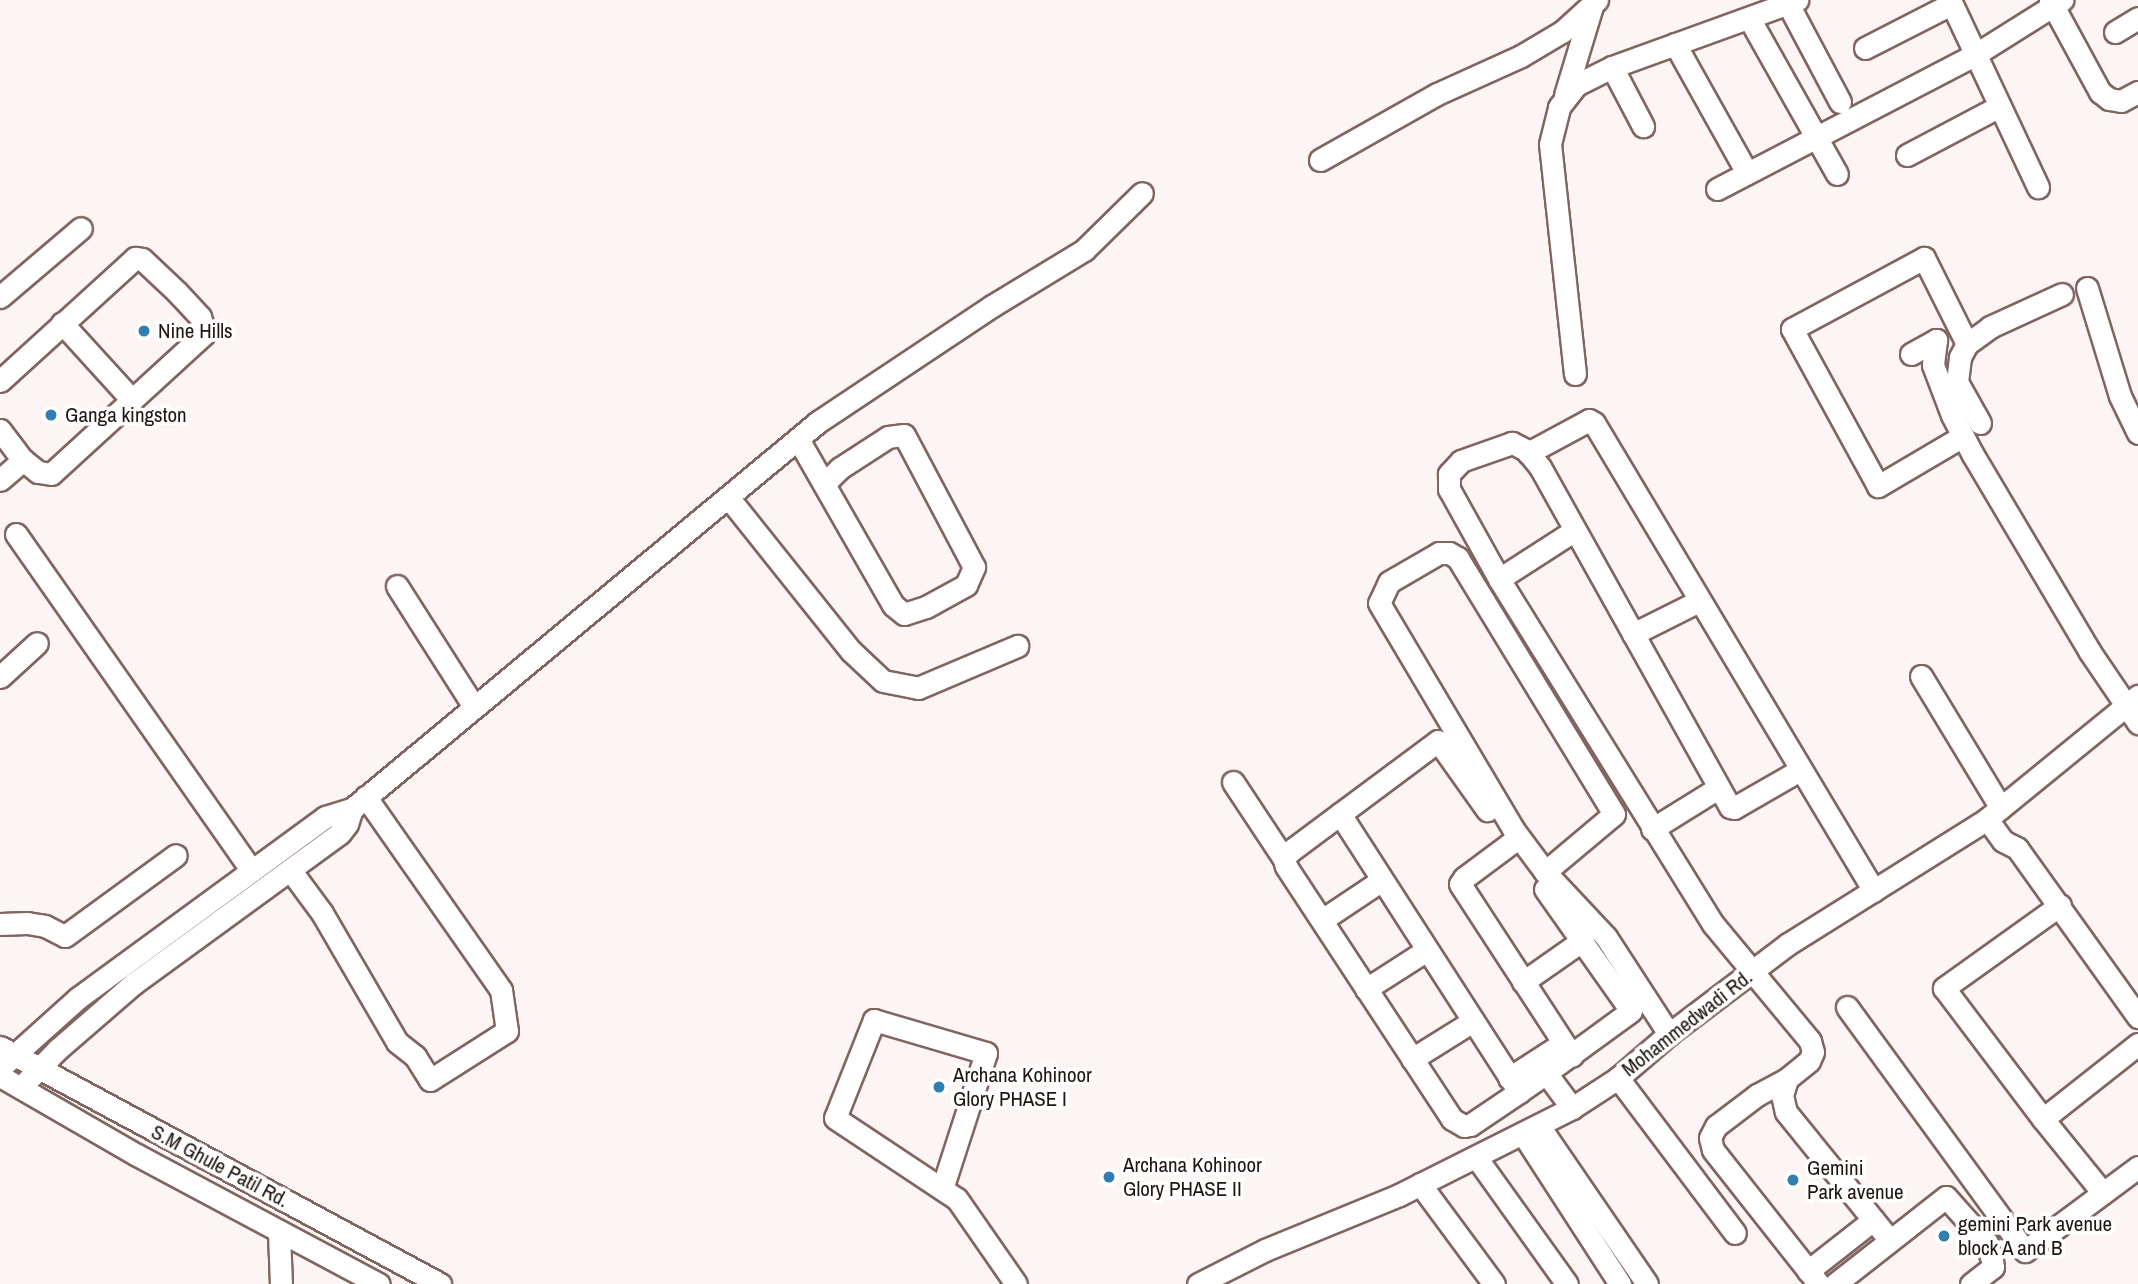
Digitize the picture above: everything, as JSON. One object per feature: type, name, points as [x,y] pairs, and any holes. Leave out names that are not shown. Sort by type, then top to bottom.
[{"type":"street","points":[[1575,374],[1550,144],[1554,120],[1565,97],[1595,2]]},
{"type":"street","points":[[1321,160],[1367,137],[1415,106],[1521,56],[1563,30],[1595,2]]},
{"type":"street","points":[[1865,48],[1950,2],[2038,187]]},
{"type":"street","points":[[1717,189],[1976,54],[2055,2],[2100,92],[2109,99],[2121,101],[2138,92]]},
{"type":"street","points":[[1565,97],[1576,85],[1612,67],[1675,44],[1749,9],[1789,3],[1840,102]]},
{"type":"street","points":[[1749,9],[1814,138],[1836,174]]},
{"type":"street","points":[[2115,32],[2138,18]]},
{"type":"street","points":[[1675,44],[1747,173]]},
{"type":"street","points":[[1612,67],[1643,127]]},
{"type":"street","points":[[1907,155],[2000,106]]},
{"type":"street","points":[[5,1057],[78,998],[325,817],[359,803],[798,439],[992,306],[1084,250],[1142,193]]},
{"type":"street","points":[[0,297],[80,228]]},
{"type":"street","points":[[0,381],[135,258],[142,258],[200,317],[204,334],[51,474],[38,472],[23,460],[0,430]]},
{"type":"street","points":[[1963,436],[1878,486],[1792,329],[1924,258],[1967,344]]},
{"type":"street","points":[[2087,288],[2120,396],[2138,433]]},
{"type":"street","points":[[1980,423],[1957,382],[1960,357],[1967,344],[1990,327],[2062,295]]},
{"type":"street","points":[[62,323],[132,400]]},
{"type":"street","points":[[1911,354],[1936,340],[1933,365],[1963,436],[2132,701],[2138,723]]},
{"type":"street","points":[[1528,453],[1589,420],[1594,423],[1874,891]]},
{"type":"street","points":[[798,439],[893,605],[904,614],[926,607],[966,585],[974,567],[904,435],[888,438],[840,467],[825,483]]},
{"type":"street","points":[[1800,770],[1734,808],[1718,788],[1540,467],[1528,453],[1512,443],[1461,461],[1449,474],[1449,489],[1499,579],[1713,924],[1810,1041],[1812,1052],[1809,1061],[1787,1079],[1757,1095],[1716,1126],[1710,1139],[1713,1150],[1813,1277],[1873,1220]]},
{"type":"street","points":[[0,480],[23,460]]},
{"type":"street","points":[[728,497],[851,651],[883,681],[918,688],[1017,646]]},
{"type":"street","points":[[1499,579],[1575,530]]},
{"type":"street","points":[[16,534],[252,871]]},
{"type":"street","points":[[1545,872],[1614,814],[1458,558],[1449,553],[1439,553],[1389,582],[1379,603],[1513,829],[1545,872],[1606,937],[1669,1034]]},
{"type":"street","points":[[397,586],[474,708]]},
{"type":"street","points":[[1633,634],[1699,601]]},
{"type":"street","points":[[0,677],[37,643]]},
{"type":"street","points":[[1921,676],[1995,812],[2003,841],[2017,849],[2060,905],[2138,1017]]},
{"type":"street","name":"Mohammedwadi Rd.","points":[[1213,1281],[1265,1250],[1420,1184],[1572,1108],[1618,1077],[1669,1034],[1788,944],[1995,812],[2132,701]]},
{"type":"street","points":[[1233,782],[1451,1119],[1464,1126],[1514,1085],[1631,1011],[1583,940],[1438,741],[1289,852],[1284,859]]},
{"type":"street","points":[[1653,829],[1718,788]]},
{"type":"street","points":[[291,871],[322,913],[397,1042],[415,1056],[430,1080],[507,1031],[501,990],[359,803]]},
{"type":"street","points":[[21,1087],[133,984],[340,833],[359,803]]},
{"type":"street","points":[[1339,814],[1514,1085]]},
{"type":"street","points":[[1511,844],[1464,878],[1460,884],[1568,1049]]},
{"type":"street","points":[[0,925],[27,923],[45,926],[65,936],[176,855]]},
{"type":"street","points":[[1322,920],[1382,880]]},
{"type":"street","points":[[2060,905],[1944,988],[2103,1193]]},
{"type":"street","points":[[1522,982],[1583,940]]},
{"type":"street","points":[[1366,989],[1427,950]]},
{"type":"street","points":[[1847,1007],[2025,1251],[2138,1167]]},
{"type":"street","points":[[950,1194],[986,1053],[873,1020],[835,1118],[950,1194],[1016,1284]]},
{"type":"street","points":[[1412,1059],[1473,1021]]},
{"type":"street","points":[[2043,1119],[2138,1044]]},
{"type":"street","points":[[1514,1085],[1546,1073],[1568,1049]]},
{"type":"street","name":"S.M Ghule Patil Rd.","points":[[5,1057],[40,1067],[414,1273],[440,1284]]},
{"type":"street","points":[[1546,1073],[1572,1108]]},
{"type":"street","name":"S.M Ghule Patil Rd.","points":[[0,1076],[279,1233],[379,1284]]},
{"type":"street","points":[[1618,1077],[1735,1233]]},
{"type":"street","points":[[1787,1079],[1782,1094],[1786,1112],[1889,1239]]},
{"type":"street","points":[[1531,1130],[1620,1284]]},
{"type":"street","points":[[1531,1130],[1647,1284]]},
{"type":"street","points":[[1476,1157],[1567,1284]]},
{"type":"street","points":[[1420,1184],[1494,1284]]},
{"type":"street","points":[[1835,1284],[1889,1239],[1946,1197],[1987,1243],[1992,1260],[1993,1267],[1971,1284]]},
{"type":"street","points":[[279,1233],[281,1284]]},
{"type":"place","name":"Nine Hills","points":[[144,331]]},
{"type":"place","name":"Ganga kingston","points":[[51,415]]},
{"type":"place","name":"Archana Kohinoor Glory PHASE I","points":[[939,1087]]},
{"type":"place","name":"Archana Kohinoor Glory PHASE II","points":[[1109,1177]]},
{"type":"place","name":"Gemini Park avenue","points":[[1793,1180]]},
{"type":"place","name":"gemini Park avenue block A and B","points":[[1944,1236]]}]
